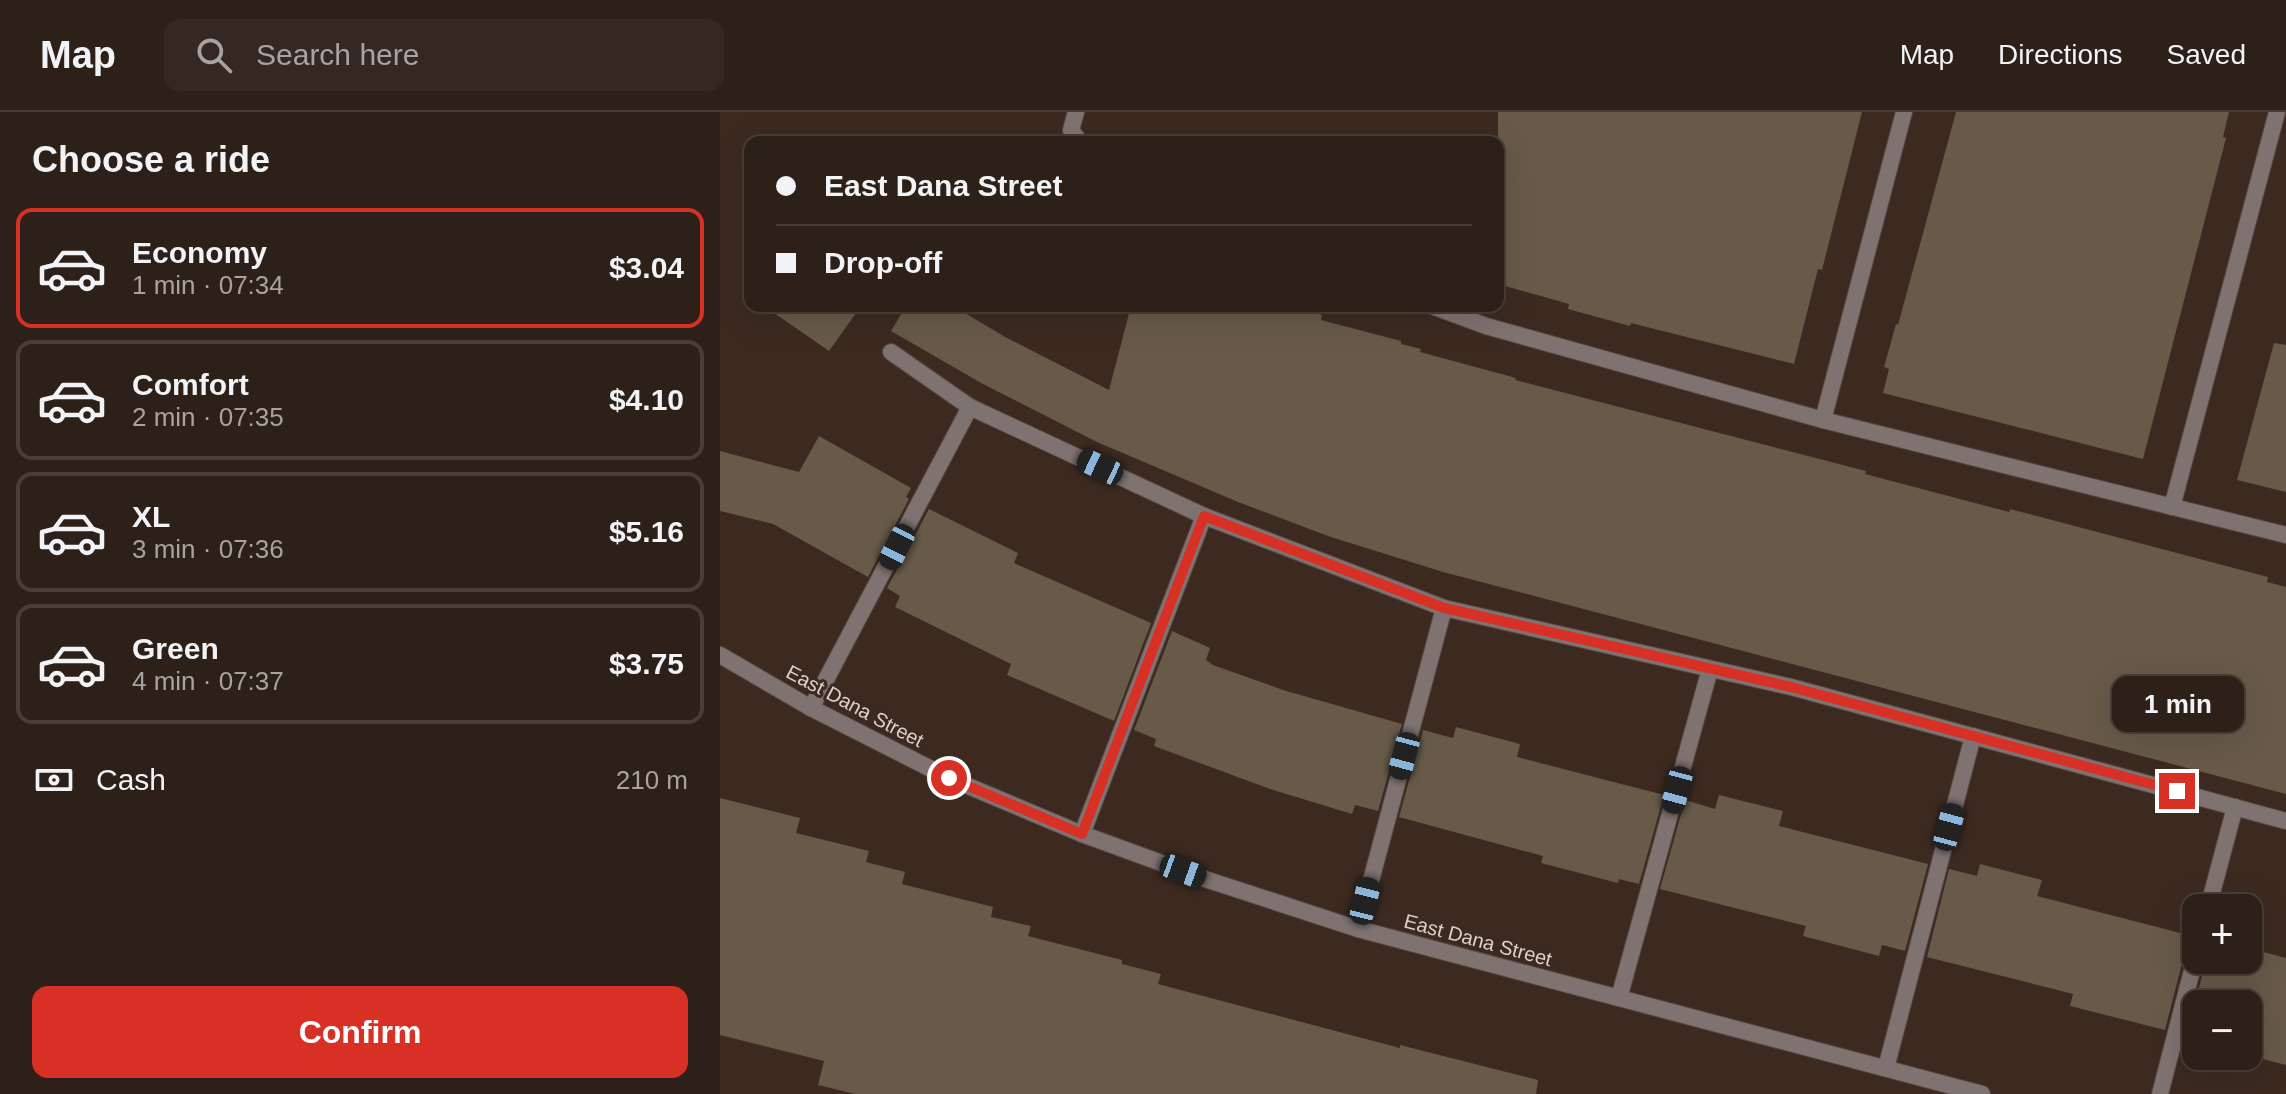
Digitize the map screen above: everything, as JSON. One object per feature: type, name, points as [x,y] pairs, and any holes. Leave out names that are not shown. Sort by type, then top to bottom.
[{"type":"street","points":[[1076,112],[1071,130],[1076,136]]},
{"type":"street","points":[[1823,420],[1904,112]]},
{"type":"street","points":[[2172,507],[2277,112]]},
{"type":"street","points":[[1448,312],[1486,326],[1823,420],[2286,535]]},
{"type":"street","points":[[891,352],[970,407],[1204,516],[1444,608],[1710,669],[2286,821]]},
{"type":"street","points":[[811,708],[970,407]]},
{"type":"street","points":[[1082,834],[1204,516]]},
{"type":"street","points":[[1358,929],[1444,608]]},
{"type":"street","name":"East Dana Street","points":[[720,655],[811,708],[949,778],[1082,834],[1208,880],[1358,929],[1982,1094]]},
{"type":"street","points":[[1619,998],[1710,669]]},
{"type":"street","points":[[1886,1068],[1973,736]]},
{"type":"street","points":[[2212,894],[2235,807]]},
{"type":"street","points":[[2160,1094],[2191,974]]},
{"type":"building","points":[[1498,112],[1862,112],[1822,270],[1818,269],[1794,364],[1631,323],[1630,326],[1568,309],[1569,304],[1504,286],[1504,136],[1498,136]]},
{"type":"building","points":[[1956,112],[2229,112],[2223,137],[2226,138],[2143,459],[1883,393],[1889,369],[1884,367]]},
{"type":"building","points":[[773,312],[857,312],[829,351]]},
{"type":"building","points":[[902,312],[963,312],[1109,390],[1129,312],[1310,312],[1322,315],[1321,320],[1401,341],[1401,344],[1421,349],[1420,352],[1515,380],[1866,471],[1865,474],[2009,512],[2010,509],[2268,577],[2267,582],[2286,587],[2286,794],[1443,572],[1328,536],[1238,502],[1097,442],[983,384],[891,331]]},
{"type":"building","points":[[2274,343],[2286,345],[2286,492],[2237,480]]},
{"type":"building","points":[[819,436],[911,488],[906,497],[909,499],[868,577],[773,524],[720,511],[720,451],[799,472]]},
{"type":"building","points":[[929,509],[1018,553],[1014,563],[1151,623],[1114,721],[1007,675],[1011,664],[895,607],[900,596],[887,588]]},
{"type":"building","points":[[1172,631],[1210,648],[1206,660],[1213,665],[1283,690],[1402,724],[1378,811],[1355,805],[1352,814],[1270,789],[1154,746],[1156,739],[1134,730]]},
{"type":"building","points":[[1456,727],[1520,744],[1517,757],[1664,795],[1639,884],[1619,879],[1618,883],[1541,863],[1543,856],[1399,817],[1423,730],[1453,738]]},
{"type":"building","points":[[1719,795],[1783,811],[1779,826],[1928,864],[1905,951],[1882,945],[1879,956],[1803,936],[1806,926],[1660,889],[1685,800],[1715,809]]},
{"type":"building","points":[[720,798],[800,818],[796,833],[869,851],[866,862],[905,872],[902,884],[993,907],[991,917],[1031,926],[1028,936],[1122,960],[1122,964],[1161,974],[1158,984],[1400,1048],[1400,1045],[1538,1080],[1536,1094],[855,1094],[818,1085],[824,1061],[720,1035]]},
{"type":"building","points":[[1980,864],[2042,880],[2037,896],[2182,933],[2182,964],[2165,1030],[2070,1006],[2073,994],[1927,957],[1949,869],[1977,876]]},
{"type":"building","points":[[2262,952],[2286,958],[2286,1065],[2262,1059],[2262,990],[2198,990],[2202,974],[2262,974]]},
{"type":"route","points":[[949,778],[1082,834],[1204,516],[1444,608],[1791,687],[2177,791]]}]
